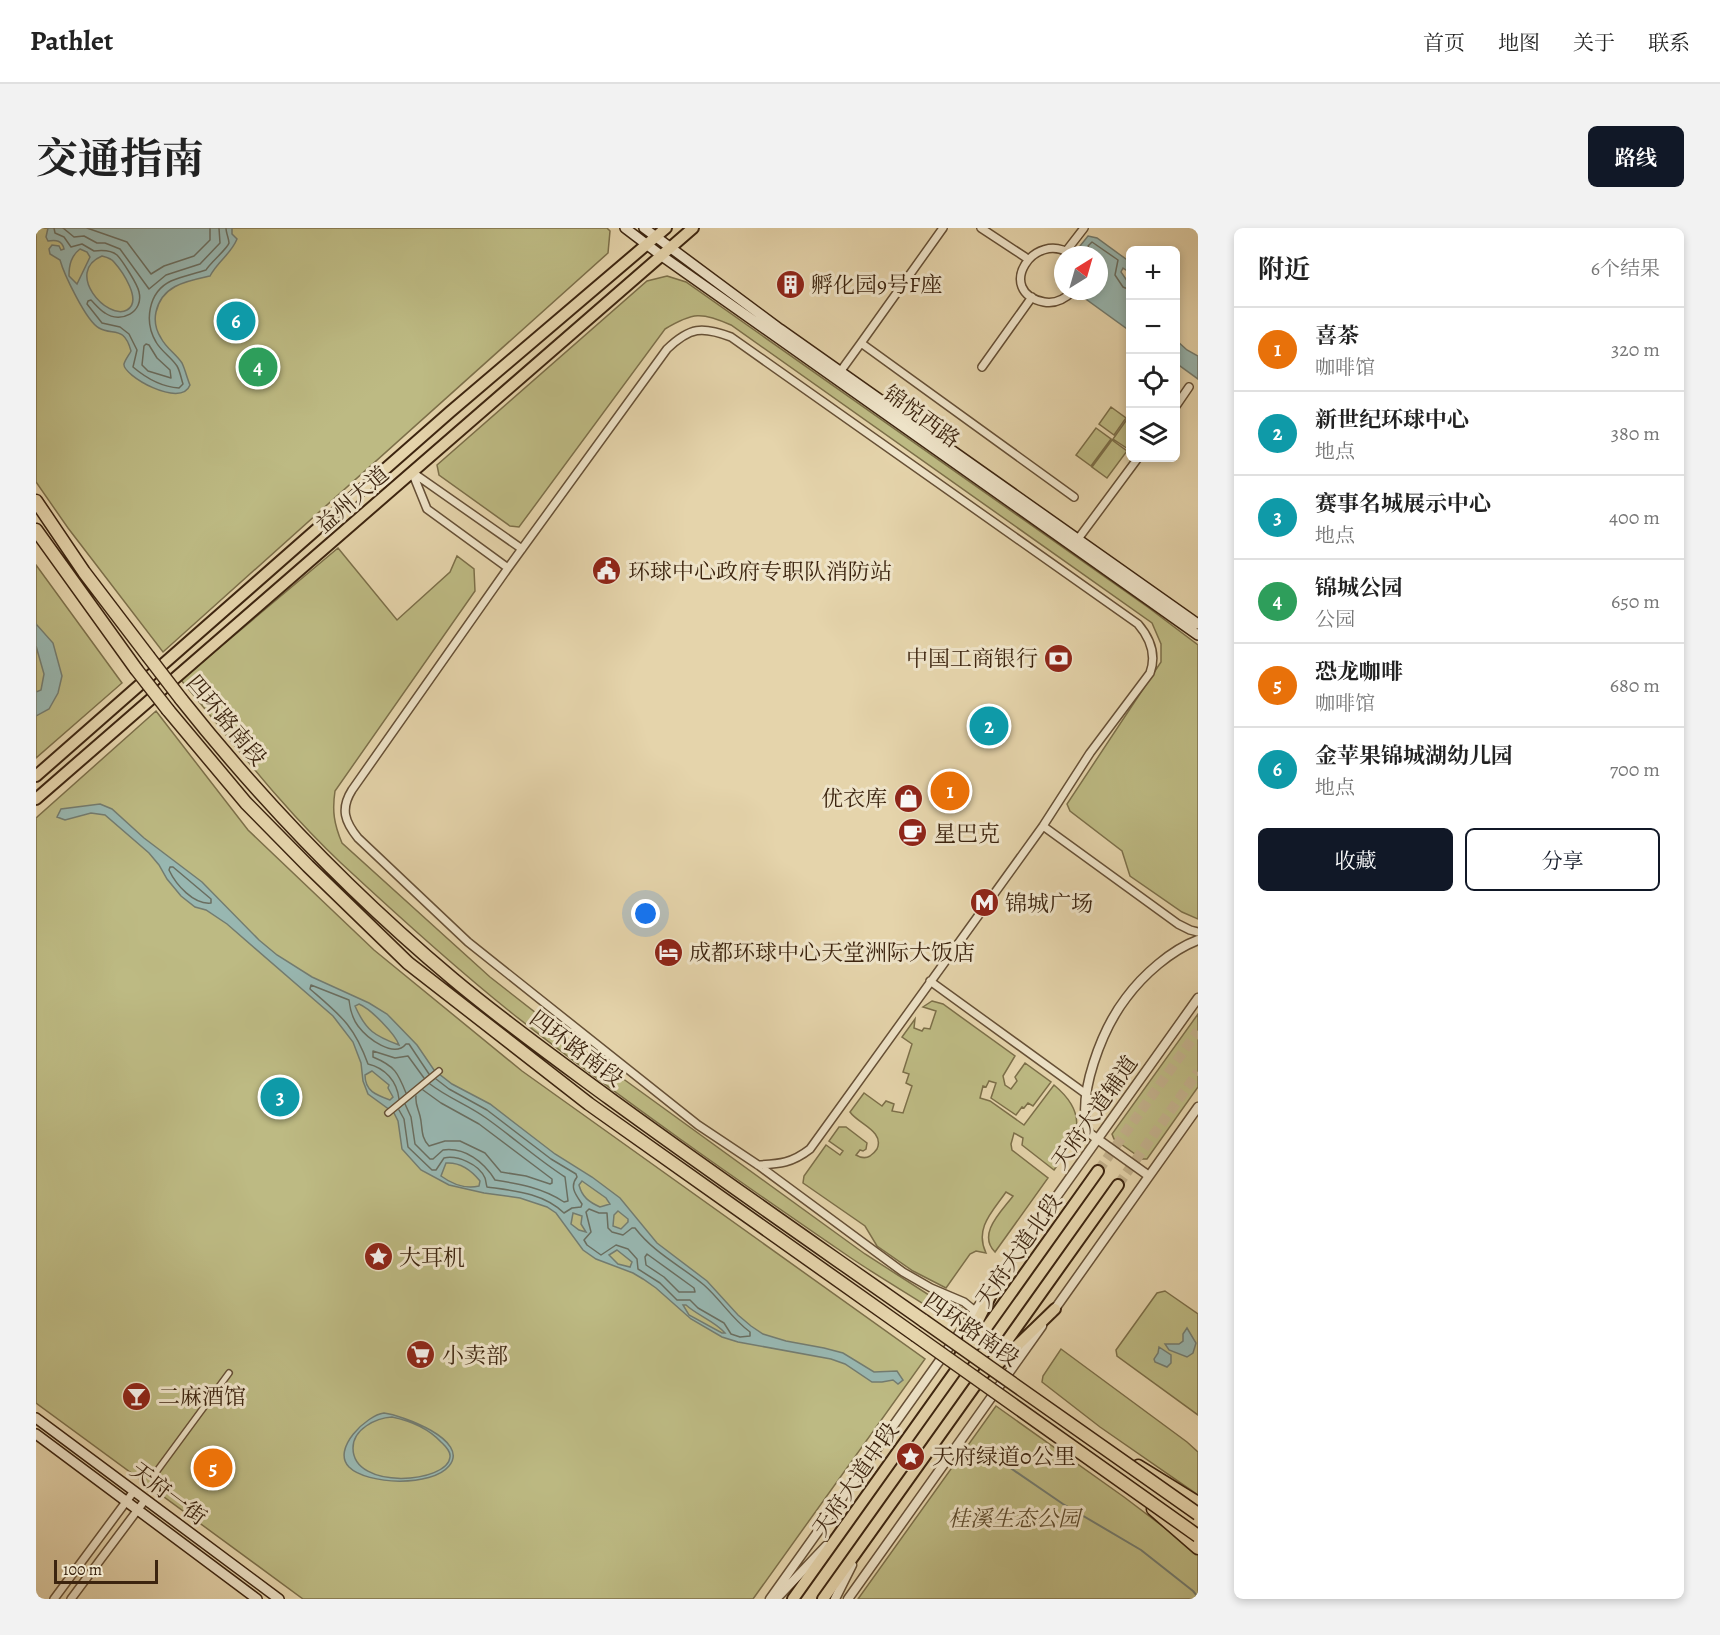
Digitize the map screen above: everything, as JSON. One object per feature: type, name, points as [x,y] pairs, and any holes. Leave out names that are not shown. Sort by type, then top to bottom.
[{"type":"highway","name":"四环路南段","points":[[36,501],[84,572],[148,656],[258,791],[359,894],[453,979],[521,1034],[658,1134],[1198,1514]]},
{"type":"highway","name":"四环路南段","points":[[36,530],[136,669],[246,802],[315,874],[408,963],[589,1104],[1198,1536]]},
{"type":"highway","points":[[1084,1434],[1198,1503]]},
{"type":"highway","points":[[1127,1486],[1198,1548]]},
{"type":"main road","name":"锦悦西路","points":[[625,228],[1198,634]]},
{"type":"main road","name":"锦悦西路","points":[[644,228],[840,372],[1198,624]]},
{"type":"main road","name":"益州大道","points":[[36,776],[450,412],[666,228]]},
{"type":"main road","name":"益州大道","points":[[36,799],[693,228]]},
{"type":"main road","name":"天府大道北段","points":[[949,1381],[1098,1170]]},
{"type":"main road","name":"天府大道北段","points":[[968,1395],[1118,1185]]},
{"type":"main road","points":[[949,1381],[968,1338],[1002,1273]]},
{"type":"main road","points":[[968,1395],[1055,1309]]},
{"type":"main road","name":"天府大道中段","points":[[793,1599],[949,1381]]},
{"type":"main road","name":"天府大道中段","points":[[823,1599],[968,1395]]},
{"type":"main road","name":"天府一街","points":[[36,1418],[279,1599]]},
{"type":"main road","name":"天府一街","points":[[36,1434],[257,1599]]},
{"type":"street","points":[[840,372],[943,228]]},
{"type":"street","points":[[981,228],[1025,257]]},
{"type":"street","points":[[1074,246],[1084,228]]},
{"type":"street","points":[[1059,246],[1040,245],[1025,257],[1020,274],[1026,291],[1032,297],[1048,303],[1061,300]]},
{"type":"street","points":[[981,368],[1032,297]]},
{"type":"street","points":[[758,1165],[780,1164],[796,1160],[810,1149],[1043,826],[1090,753],[1150,673],[1153,665],[1153,650],[1147,634],[1137,624],[731,338],[712,330],[696,330],[681,336],[667,349],[508,568],[351,790],[346,800],[345,819],[358,838],[468,942],[698,1125],[758,1165],[903,1272],[931,1288],[964,1302],[975,1311]]},
{"type":"street","points":[[861,344],[1074,497]]},
{"type":"street","points":[[1180,400],[1189,387]]},
{"type":"street","points":[[1078,539],[1135,462]]},
{"type":"street","points":[[412,472],[522,549]]},
{"type":"street","points":[[412,472],[427,509],[508,568]]},
{"type":"street","points":[[1043,826],[1178,924],[1198,932]]},
{"type":"street","points":[[1149,1176],[1089,1133],[1085,1123],[1086,1094],[1111,1022],[1126,998],[1145,976],[1169,956],[1198,940]]},
{"type":"street","points":[[930,981],[1086,1094]]},
{"type":"street","name":"天府大道辅道","points":[[770,1599],[1198,998]]},
{"type":"street","points":[[388,1113],[440,1071]]},
{"type":"street","points":[[848,1599],[1198,1107]]},
{"type":"street","points":[[153,1475],[229,1373]]},
{"type":"street","points":[[54,1599],[134,1491]]},
{"type":"street","points":[[71,1599],[145,1500]]},
{"type":"street","points":[[776,1599],[845,1526]]},
{"type":"street","points":[[835,1599],[865,1540]]},
{"type":"green space","points":[[36,228],[607,228],[610,231],[608,253],[163,652],[68,528],[36,482]]},
{"type":"green space","points":[[667,276],[686,282],[1149,608],[1198,645],[1198,919],[1182,912],[1130,876],[1122,851],[1070,811],[1067,804],[1161,662],[1161,644],[1152,623],[731,325],[705,316],[698,316],[683,319],[665,329],[519,527],[510,526],[439,475],[437,465],[647,281]]},
{"type":"green space","points":[[1111,407],[1126,418],[1114,435],[1099,424]]},
{"type":"green space","points":[[1126,421],[1126,448],[1113,439]]},
{"type":"green space","points":[[1096,428],[1111,439],[1091,466],[1076,455]]},
{"type":"green space","points":[[1112,440],[1126,450],[1107,478],[1092,467]]},
{"type":"green space","points":[[338,548],[397,620],[450,572],[457,556],[474,569],[475,591],[335,791],[334,817],[342,843],[490,977],[582,1049],[865,1254],[932,1297],[962,1308],[963,1312],[954,1324],[851,1258],[723,1169],[554,1046],[491,996],[404,921],[319,842],[258,774],[181,680]]},
{"type":"green space","points":[[36,565],[122,683],[36,758]]},
{"type":"green space","points":[[156,711],[248,830],[374,950],[522,1071],[925,1359],[753,1599],[303,1599],[36,1403],[36,818]]},
{"type":"green space","points":[[932,1001],[943,1004],[1015,1056],[1003,1076],[1005,1085],[1011,1089],[1017,1081],[1015,1077],[1025,1063],[1051,1082],[1033,1106],[1028,1103],[1016,1115],[991,1098],[996,1083],[989,1081],[986,1087],[983,1086],[980,1098],[990,1101],[1024,1125],[1054,1085],[1073,1106],[1076,1116],[1074,1137],[1054,1170],[1022,1145],[1023,1138],[1014,1133],[1012,1150],[1048,1178],[995,1252],[990,1245],[990,1231],[997,1216],[1013,1196],[1006,1192],[991,1213],[984,1228],[982,1236],[986,1253],[976,1251],[970,1254],[946,1288],[913,1271],[877,1246],[865,1226],[803,1183],[804,1176],[826,1145],[840,1155],[843,1151],[829,1141],[839,1127],[846,1127],[867,1143],[866,1149],[860,1150],[856,1155],[866,1158],[877,1149],[877,1137],[870,1128],[850,1112],[864,1093],[882,1106],[886,1101],[894,1104],[892,1111],[903,1113],[912,1086],[906,1083],[909,1074],[903,1072],[912,1044],[902,1037],[915,1019],[914,1028],[922,1031],[924,1028],[930,1029],[936,1011],[923,1007]]},
{"type":"green space","points":[[1198,1014],[1198,1087],[1147,1159],[1142,1159],[1114,1139],[1112,1134]]},
{"type":"green space","points":[[1165,1291],[1198,1314],[1198,1415],[1117,1356],[1116,1350],[1157,1293]]},
{"type":"green space","points":[[1061,1349],[1198,1452],[1198,1495],[1100,1427],[1042,1382],[1043,1376]]},
{"type":"green space","name":"桂溪生态公园","points":[[996,1406],[1198,1553],[1198,1599],[858,1599]]},
{"type":"water","points":[[48,228],[232,228],[232,234],[237,239],[210,276],[184,282],[170,290],[159,303],[156,312],[155,322],[159,335],[184,368],[190,385],[184,391],[165,392],[153,388],[126,369],[124,364],[131,351],[125,338],[121,334],[104,330],[94,324],[82,307],[60,260],[50,254],[49,249],[52,245],[59,246],[61,250],[64,249],[62,244],[58,241],[48,241],[46,237]],"holes":[[[80,249],[87,252],[90,257],[77,284],[69,276],[69,272],[70,264]],[[102,256],[113,261],[130,286],[133,300],[127,310],[119,311],[100,302],[88,283],[87,273],[91,263]]]},
{"type":"water","points":[[1088,236],[1097,238],[1108,246],[1080,246]]},
{"type":"water","points":[[1108,246],[1126,259],[1126,270],[1123,268],[1121,272],[1126,279],[1126,328],[1087,300],[1108,300]]},
{"type":"water","points":[[1180,344],[1198,356],[1198,379],[1180,366]]},
{"type":"water","points":[[36,624],[53,643],[62,676],[58,693],[49,709],[36,716],[36,692],[41,690],[44,674],[36,646]]},
{"type":"water","points":[[100,804],[112,809],[144,838],[202,882],[259,940],[277,955],[312,977],[369,1003],[387,1014],[417,1045],[434,1070],[452,1084],[490,1104],[555,1154],[620,1198],[657,1243],[707,1281],[751,1326],[763,1334],[786,1341],[843,1353],[874,1372],[897,1371],[903,1380],[898,1384],[893,1380],[872,1382],[845,1364],[831,1359],[722,1337],[691,1319],[643,1279],[596,1259],[583,1250],[556,1213],[547,1207],[520,1198],[449,1185],[421,1170],[402,1149],[398,1121],[394,1113],[368,1094],[363,1081],[361,1063],[353,1042],[333,1016],[227,924],[206,910],[195,907],[181,896],[149,853],[105,815],[91,813],[65,820],[57,817],[61,809]],"holes":[[[359,1004],[382,1022],[399,1045],[372,1032],[355,1006]],[[372,1071],[389,1085],[388,1088],[393,1097],[390,1100],[376,1094],[369,1089],[365,1075]],[[446,1163],[465,1168],[480,1181],[479,1186],[469,1187],[441,1176]],[[582,1181],[606,1198],[610,1204],[600,1207],[586,1199],[579,1185]],[[618,1211],[628,1219],[621,1229],[613,1226],[614,1215]],[[573,1213],[582,1216],[581,1224],[586,1232],[571,1224]],[[617,1250],[632,1262],[630,1267],[618,1264],[609,1255]],[[683,1305],[725,1333],[689,1315]]]},
{"type":"water","points":[[1187,1328],[1196,1343],[1193,1353],[1187,1357],[1169,1350],[1165,1344],[1179,1344],[1183,1341],[1183,1334]]},
{"type":"water","points":[[1159,1347],[1171,1355],[1171,1363],[1167,1367],[1155,1362]]},
{"type":"water","points":[[384,1413],[404,1418],[443,1438],[451,1447],[453,1456],[449,1466],[441,1473],[429,1478],[399,1481],[370,1477],[349,1467],[344,1451],[348,1443],[361,1426]],"holes":[[[392,1417],[412,1423],[436,1437],[449,1451],[450,1457],[445,1466],[434,1473],[401,1478],[383,1477],[368,1471],[357,1462],[353,1448],[357,1435],[373,1422]]]},
{"type":"waterway","points":[[968,1452],[985,1456],[1009,1467],[1063,1504],[1141,1550],[1198,1597]]},
{"type":"tunnel","points":[[1098,1171],[1198,1031]]},
{"type":"tunnel","points":[[1118,1185],[1198,1072]]},
{"type":"place","name":"孵化园9号F座","points":[[790,284]]},
{"type":"place","name":"金苹果锦城湖幼儿园","points":[[236,321]]},
{"type":"place","name":"锦城公园","points":[[258,367]]},
{"type":"place","name":"环球中心政府专职队消防站","points":[[607,571]]},
{"type":"place","name":"中国工商银行","points":[[1059,658]]},
{"type":"place","name":"新世纪环球中心","points":[[989,726]]},
{"type":"place","name":"喜茶","points":[[950,791]]},
{"type":"place","name":"优衣库","points":[[908,798]]},
{"type":"place","name":"星巴克","points":[[913,833]]},
{"type":"place","name":"锦城广场","points":[[984,903]]},
{"type":"place","name":"成都环球中心天堂洲际大饭店","points":[[668,952]]},
{"type":"place","name":"赛事名城展示中心","points":[[280,1097]]},
{"type":"place","name":"大耳机","points":[[378,1257]]},
{"type":"place","name":"小卖部","points":[[421,1355]]},
{"type":"place","name":"二麻酒馆","points":[[137,1396]]},
{"type":"place","name":"天府绿道0公里","points":[[911,1456]]},
{"type":"place","name":"恐龙咖啡","points":[[213,1468]]}]
